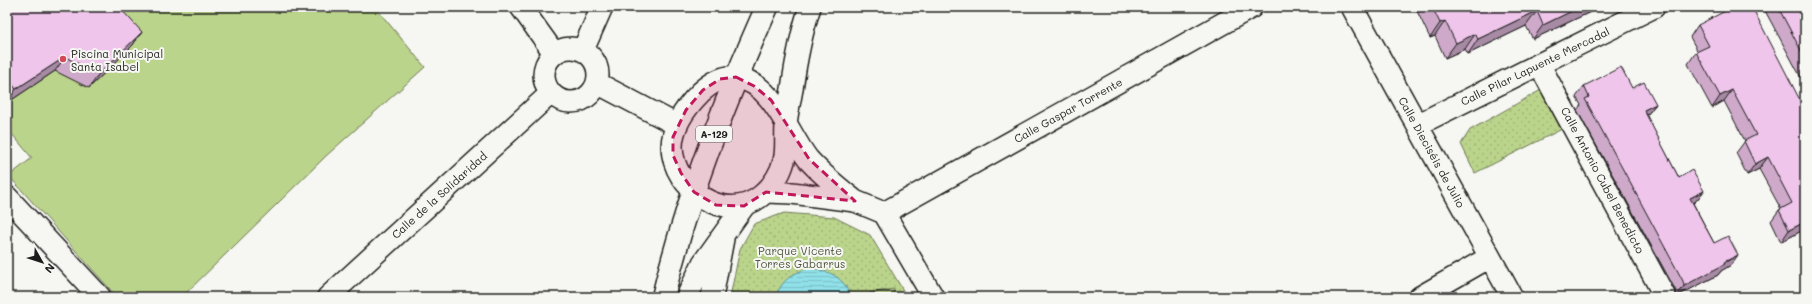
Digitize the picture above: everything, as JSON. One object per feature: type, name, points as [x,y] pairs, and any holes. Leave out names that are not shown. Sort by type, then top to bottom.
[{"type":"main road","name":"A-129","points":[[663,297],[675,247],[694,192],[736,77],[767,7]]},
{"type":"street","points":[[521,7],[554,53]]},
{"type":"street","points":[[583,50],[602,7]]},
{"type":"street","points":[[687,297],[703,263],[724,232],[744,206],[766,192],[777,176],[784,162],[786,125],[802,34],[810,7]]},
{"type":"street","name":"Calle Gaspar Torrente","points":[[884,213],[1252,7]]},
{"type":"street","name":"Calle Dieciséis de Julio","points":[[1352,7],[1512,297]]},
{"type":"street","name":"Calle Pilar Lapuente Mercadal","points":[[1417,125],[1654,7]]},
{"type":"street","points":[[568,47],[583,50],[590,54],[598,68],[597,83],[593,92],[586,98],[577,102],[567,102],[558,99],[546,86],[544,68],[554,53],[568,47]]},
{"type":"street","name":"Calle Antonio Cubel Benedicto","points":[[1539,64],[1665,297]]},
{"type":"street","points":[[744,206],[725,207],[716,205],[694,192],[680,173],[673,155],[673,142],[677,125],[686,110],[703,90],[720,79],[736,77],[763,92],[779,112],[800,149],[817,169],[855,202]]},
{"type":"street","points":[[597,83],[677,125]]},
{"type":"street","name":"Calle de la Solidaridad","points":[[328,297],[551,93]]},
{"type":"street","points":[[766,192],[792,193],[855,202],[884,213],[933,297]]},
{"type":"street","points":[[7,197],[100,297]]},
{"type":"street","points":[[712,297],[724,232]]},
{"type":"street","points":[[1420,297],[1490,257]]},
{"type":"highlighted area","points":[[736,77],[754,86],[771,100],[809,159],[855,201],[766,192],[744,206],[716,205],[694,192],[681,173],[673,155],[673,137],[686,110],[703,90],[720,79]]},
{"type":"green space","points":[[7,7],[375,7],[425,67],[326,156],[182,297],[117,297],[9,176],[32,158],[7,128]]},
{"type":"green space","points":[[1541,90],[1562,129],[1475,173],[1461,144],[1470,130]]},
{"type":"green space","name":"Parque Vicente Torres Gabarrus","points":[[784,213],[834,217],[870,235],[907,297],[730,297],[740,249],[754,224]]},
{"type":"green space","points":[[894,289],[894,297],[870,297],[870,293]]},
{"type":"water","points":[[809,268],[823,271],[835,276],[844,284],[850,297],[776,297],[781,286],[788,278]]},
{"type":"building","name":"Piscina Municipal Santa Isabel","points":[[7,7],[119,7],[142,32],[99,74],[65,57],[16,89],[7,77]]},
{"type":"building","points":[[1432,7],[1580,7],[1543,25],[1537,11],[1478,39],[1475,34],[1456,43],[1445,21],[1440,23]]},
{"type":"building","points":[[1733,7],[1752,7],[1802,104],[1805,107],[1805,222],[1789,230],[1779,210],[1792,203],[1768,157],[1755,164],[1744,141],[1756,135],[1732,90],[1720,96],[1696,52],[1709,46],[1698,25]]},
{"type":"building","points":[[1778,7],[1805,7],[1805,58]]},
{"type":"building","points":[[1621,67],[1632,88],[1644,82],[1656,104],[1644,110],[1679,178],[1692,170],[1704,191],[1690,198],[1714,243],[1728,236],[1738,255],[1724,262],[1725,264],[1684,286],[1683,281],[1585,99],[1589,97],[1584,86]]},
{"type":"place","name":"Piscina Municipal Santa Isabel","points":[[63,59]]}]
